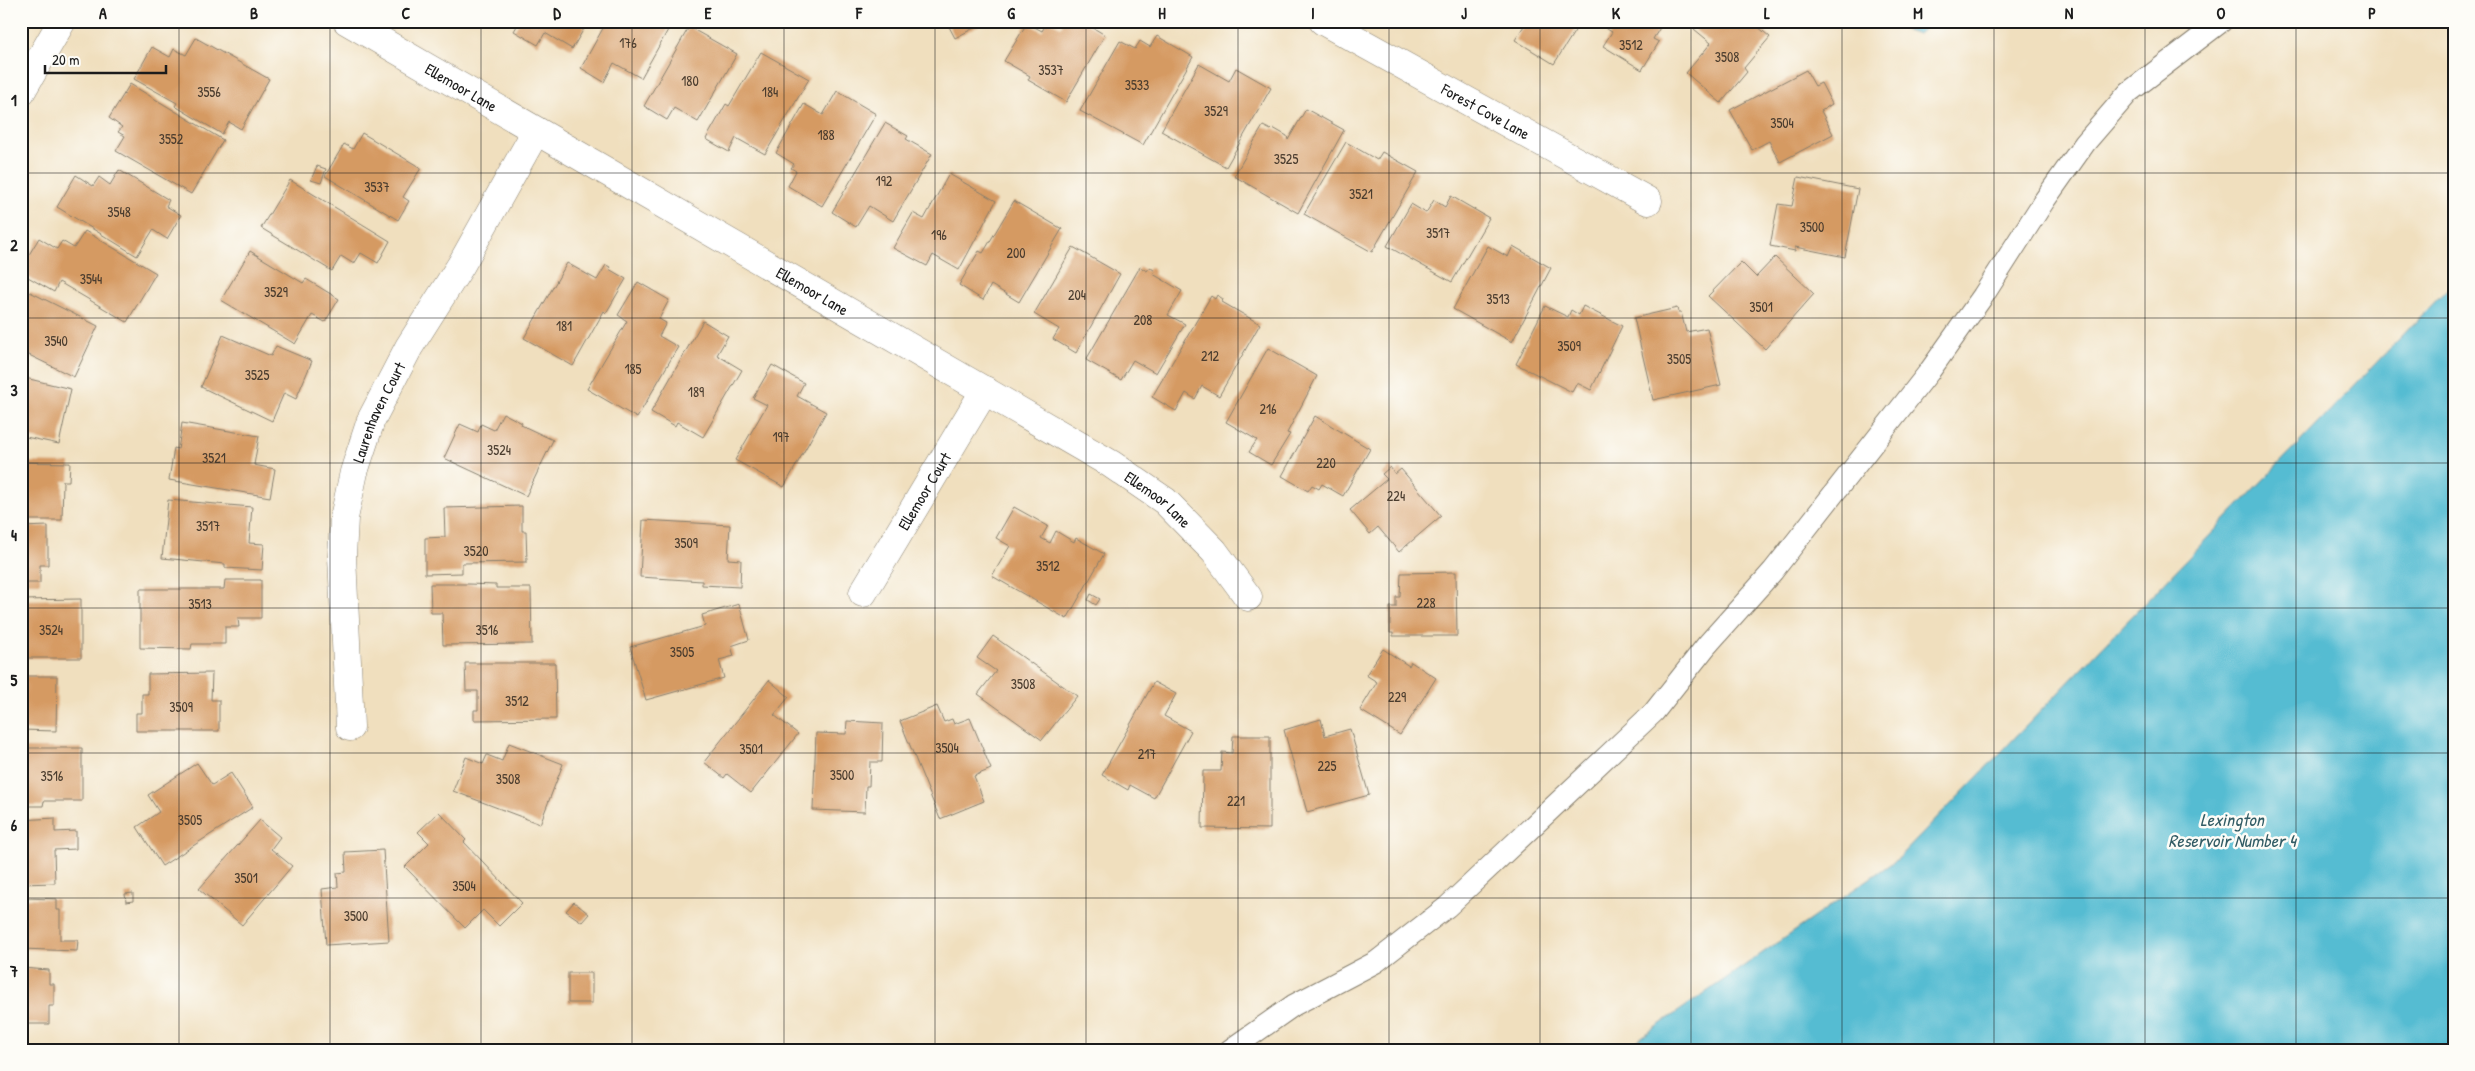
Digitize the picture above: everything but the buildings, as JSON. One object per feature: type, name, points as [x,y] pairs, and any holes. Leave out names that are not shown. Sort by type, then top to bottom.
[{"type":"street","points":[[21,92],[62,21]]},
{"type":"street","name":"Ellemoor Lane","points":[[347,21],[1111,464],[1165,501],[1214,551],[1248,597]]},
{"type":"street","name":"Forest Cove Lane","points":[[1323,21],[1648,201]]},
{"type":"street","name":"Laurenhaven Court","points":[[350,727],[342,556],[344,518],[354,472],[371,420],[409,347],[460,265],[536,131]]},
{"type":"street","name":"Ellemoor Court","points":[[863,593],[985,390]]},
{"type":"lane","points":[[1230,1050],[1294,1005],[1376,962],[1447,906],[1654,712],[1707,645],[1779,563],[1928,372],[1983,296],[2044,200],[2085,144],[2129,92],[2222,21]]},
{"type":"water","points":[[1880,21],[1933,21],[1918,34]]},
{"type":"water","name":"Lexington Reservoir Number 4","points":[[2454,282],[2454,1050],[1623,1050],[1899,858]]}]
